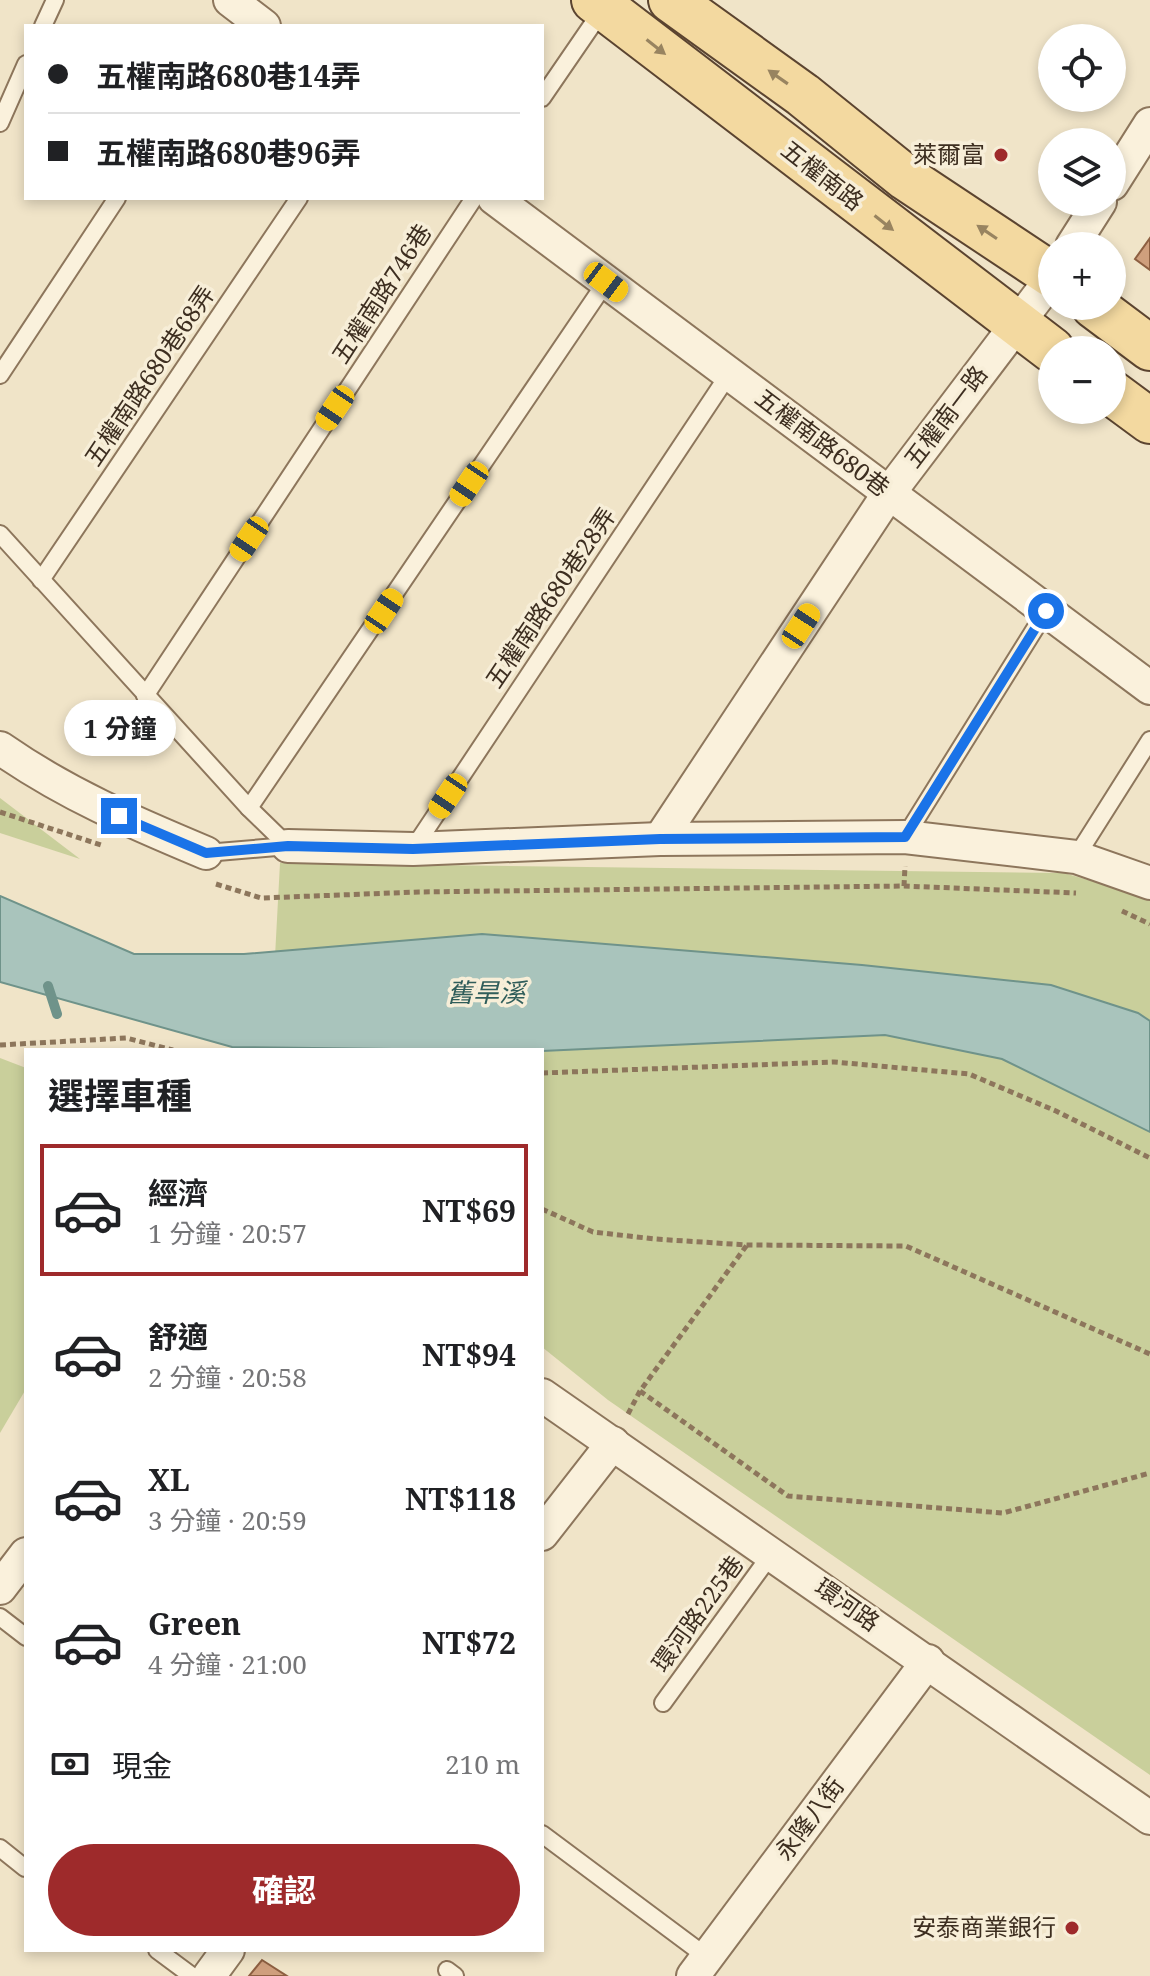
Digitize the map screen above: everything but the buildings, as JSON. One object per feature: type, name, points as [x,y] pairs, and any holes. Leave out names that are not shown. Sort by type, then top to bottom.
[{"type":"main road","points":[[671,0],[803,95],[906,178],[1038,267]]},
{"type":"main road","name":"五權南路","points":[[599,4],[1038,340]]},
{"type":"main road","points":[[1113,320],[1150,348]]},
{"type":"main road","points":[[1126,403],[1150,421]]},
{"type":"street","points":[[1126,162],[1150,124]]},
{"type":"street","name":"五權南路680巷","points":[[497,200],[1150,688]]},
{"type":"street","name":"五權南一路","points":[[660,839],[889,493],[1038,295]]},
{"type":"street","points":[[0,748],[49,782],[205,866]]},
{"type":"street","points":[[288,846],[413,849],[660,839],[905,837],[1076,857],[1150,883]]},
{"type":"street","name":"環河路","points":[[544,1396],[1150,1818]]},
{"type":"street","points":[[544,1531],[613,1443]]},
{"type":"street","points":[[0,1588],[24,1557]]},
{"type":"street","name":"永隆八街","points":[[700,1966],[928,1661]]},
{"type":"street","points":[[209,1976],[227,1952]]},
{"type":"lane","points":[[44,24],[55,0]]},
{"type":"lane","points":[[544,95],[599,4]]},
{"type":"lane","points":[[0,123],[24,69]]},
{"type":"lane","points":[[0,375],[116,200]]},
{"type":"lane","name":"五權南路680巷68弄","points":[[41,580],[298,200]]},
{"type":"lane","name":"五權南路746巷","points":[[145,696],[473,200]]},
{"type":"lane","points":[[249,808],[606,282]]},
{"type":"lane","name":"五權南路680巷28弄","points":[[413,849],[729,374]]},
{"type":"lane","points":[[0,534],[145,696],[288,846]]},
{"type":"lane","points":[[905,837],[1046,611]]},
{"type":"lane","points":[[1076,857],[1150,740]]},
{"type":"lane","points":[[205,866],[288,846]]},
{"type":"lane","name":"環河路225巷","points":[[663,1703],[772,1553]]},
{"type":"lane","points":[[0,1617],[24,1635]]},
{"type":"lane","points":[[544,1836],[700,1966]]},
{"type":"lane","points":[[0,1848],[24,1867]]},
{"type":"lane","points":[[160,1952],[192,1976]]},
{"type":"path","points":[[0,812],[105,847]]},
{"type":"path","points":[[205,866],[261,898],[419,892],[904,886],[1085,894]]},
{"type":"path","points":[[1111,906],[1150,924]]},
{"type":"path","points":[[0,1045],[126,1038],[165,1048]]},
{"type":"path","points":[[544,1073],[834,1062],[969,1074],[1056,1111],[1150,1158]]},
{"type":"path","points":[[544,1210],[593,1232],[747,1245],[906,1246],[1150,1354]]},
{"type":"path","points":[[747,1245],[640,1391],[788,1496],[1003,1513],[1150,1473]]},
{"type":"green space","points":[[0,798],[80,859],[0,833]]},
{"type":"green space","points":[[280,863],[1064,873],[1150,898],[1150,1775],[608,1400],[544,1349],[544,1048],[270,1048]]},
{"type":"green space","points":[[0,1058],[24,1067],[24,1392],[0,1433]]},
{"type":"water","name":"舊旱溪","points":[[0,896],[134,954],[244,954],[482,934],[862,965],[1051,985],[1138,1013],[1150,1021],[1150,1132],[1002,1059],[885,1035],[544,1051],[544,1048],[232,1047],[0,982]]},
{"type":"waterway","points":[[48,986],[57,1014]]},
{"type":"place","name":"萊爾富","points":[[1001,155]]},
{"type":"place","name":"安泰商業銀行","points":[[1072,1928]]},
{"type":"route","points":[[119,816],[206,853],[288,846],[413,849],[660,839],[905,837],[1046,611]]}]
